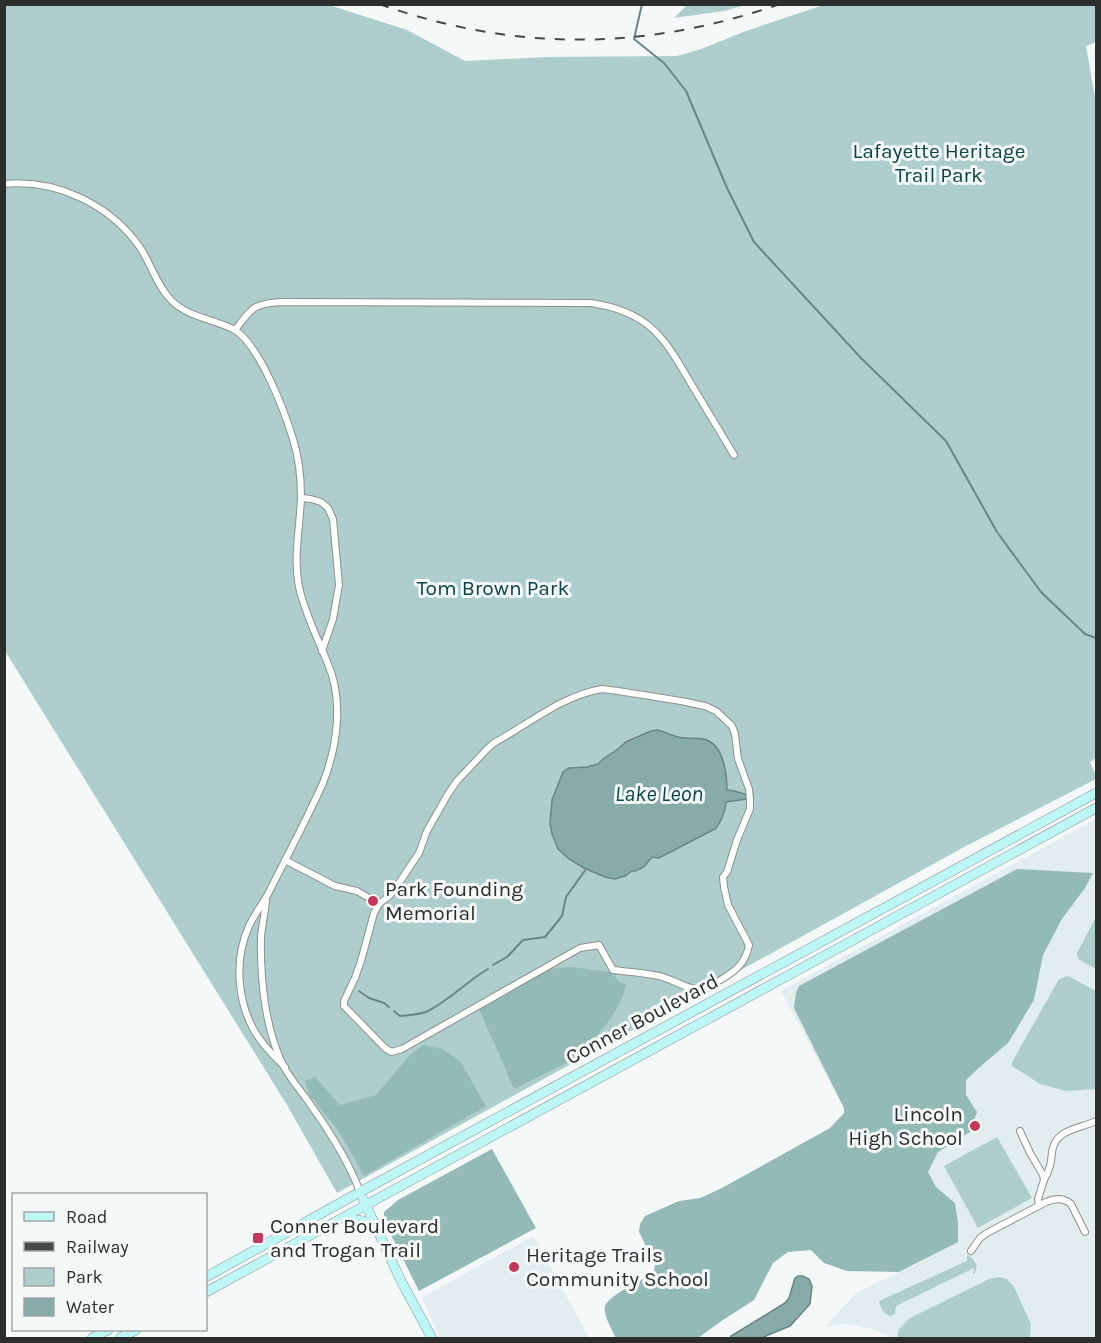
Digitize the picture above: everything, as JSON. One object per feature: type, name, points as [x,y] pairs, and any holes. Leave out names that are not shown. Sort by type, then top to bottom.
[{"type":"main road","name":"Conner Boulevard","points":[[207,1276],[1096,796]]},
{"type":"main road","name":"Conner Boulevard","points":[[207,1291],[1096,808]]},
{"type":"main road","points":[[628,1047],[634,1058]]},
{"type":"main road","points":[[360,1192],[401,1281],[432,1338]]},
{"type":"main road","points":[[342,1218],[363,1221],[375,1226]]},
{"type":"street","points":[[4,184],[27,184],[70,194],[98,207],[121,225],[135,241],[160,286],[171,300],[184,310],[235,330],[244,337],[256,352],[293,438],[301,480],[296,568],[303,603],[329,664],[334,684],[337,703],[335,744],[330,767],[323,783],[249,926],[242,948],[239,971],[245,1009],[255,1032],[284,1067],[334,1138],[360,1192]]},
{"type":"street","points":[[235,330],[253,308],[265,303],[281,302],[591,303],[614,307],[638,318],[662,338],[734,455]]},
{"type":"street","points":[[301,498],[321,502],[328,508],[333,519],[339,585],[333,619],[322,651]]},
{"type":"street","points":[[602,689],[618,691],[705,706],[716,711],[732,726],[738,759],[749,789],[750,808],[736,840],[727,872],[723,877],[728,905],[749,945],[741,966],[704,989],[693,988],[662,977],[613,970],[599,945],[580,948],[402,1049],[391,1052],[344,1006],[344,1001],[358,970],[374,913],[379,904],[395,889],[419,853],[427,831],[448,794],[487,749],[568,700],[602,689]]},
{"type":"street","points":[[285,860],[335,886],[357,891],[379,904]]},
{"type":"street","points":[[266,897],[261,934],[264,987],[272,1035],[284,1067]]},
{"type":"street","points":[[1039,1205],[1038,1200],[1050,1168],[1052,1151],[1057,1138],[1069,1130],[1096,1121]]},
{"type":"street","points":[[1020,1131],[1030,1153],[1041,1169],[1044,1180]]},
{"type":"street","points":[[971,1251],[980,1238],[1054,1199],[1068,1201],[1071,1204],[1085,1232]]},
{"type":"shaded area","name":"Lincoln High School","points":[[1096,819],[1096,1338],[891,1338],[872,1329],[852,1325],[825,1327],[857,1292],[925,1260],[781,991]]},
{"type":"shaded area","points":[[1017,869],[1093,873],[1062,919],[1043,955],[1034,1000],[1008,1043],[966,1080],[966,1095],[977,1112],[970,1132],[938,1152],[928,1172],[936,1187],[955,1203],[958,1242],[899,1272],[847,1271],[824,1263],[811,1250],[788,1252],[773,1263],[754,1300],[698,1338],[616,1338],[607,1318],[605,1306],[619,1293],[654,1273],[655,1264],[639,1232],[640,1224],[645,1216],[679,1201],[700,1198],[722,1188],[830,1128],[844,1113],[844,1108],[794,1008],[799,986]]},
{"type":"shaded area","points":[[572,967],[612,972],[619,982],[626,984],[620,1002],[586,1053],[514,1089],[479,1009],[540,974],[555,968]]},
{"type":"shaded area","points":[[423,1045],[442,1049],[460,1061],[486,1106],[364,1176],[340,1133],[309,1094],[305,1081],[315,1077],[340,1105],[376,1095],[410,1055]]},
{"type":"shaded area","points":[[492,1149],[536,1228],[419,1291],[384,1221],[384,1212],[398,1200]]},
{"type":"shaded area","name":"Heritage Trails Community School","points":[[534,1236],[589,1338],[440,1338],[422,1297]]},
{"type":"green space","points":[[688,4],[746,5],[724,11],[674,18]]},
{"type":"green space","name":"Tom Brown Park","points":[[5,5],[329,5],[407,30],[465,61],[547,57],[677,56],[823,5],[1096,5],[1096,42],[1086,46],[1096,103],[1096,758],[1090,762],[1096,779],[964,847],[337,1193],[287,1105],[5,651]]},
{"type":"green space","points":[[1096,917],[1096,969],[1078,959],[1077,953]]},
{"type":"green space","points":[[1068,976],[1096,991],[1096,1089],[1066,1091],[1040,1084],[1012,1066],[1012,1062],[1059,979]]},
{"type":"green space","points":[[997,1137],[1032,1198],[978,1228],[944,1166]]},
{"type":"green space","points":[[967,1255],[977,1266],[975,1273],[973,1274],[974,1268],[896,1306],[895,1314],[890,1316],[880,1306],[879,1301],[967,1261]]},
{"type":"green space","points":[[999,1277],[1007,1279],[1014,1287],[1031,1324],[1030,1338],[897,1338],[899,1329],[910,1318],[989,1279]]},
{"type":"water","name":"Lake Leon","points":[[657,730],[681,737],[705,739],[713,744],[721,755],[727,790],[753,796],[753,798],[726,802],[722,817],[715,829],[659,858],[652,857],[644,867],[625,876],[615,879],[605,877],[569,859],[558,849],[550,823],[552,800],[563,772],[569,768],[598,764],[626,742]]},
{"type":"water","points":[[798,1276],[809,1279],[812,1286],[810,1304],[790,1326],[762,1338],[730,1338],[785,1303],[789,1298],[795,1278]]},
{"type":"waterway","points":[[642,4],[634,39],[664,63],[686,91],[727,188],[754,242],[861,358],[946,441],[997,532],[1041,592],[1085,634],[1096,638]]},
{"type":"waterway","points":[[493,965],[507,957],[523,940],[545,937],[562,916],[566,897],[586,869]]},
{"type":"waterway","points":[[394,1011],[400,1016],[428,1011],[488,969]]},
{"type":"waterway","points":[[359,991],[389,1007]]},
{"type":"railway","points":[[379,4],[430,20],[480,31],[580,40],[680,31],[780,4]]},
{"type":"place","name":"Park Founding Memorial","points":[[373,901]]},
{"type":"place","name":"Lincoln High School","points":[[975,1126]]},
{"type":"place","name":"Conner Boulevard and Trogan Trail","points":[[258,1238]]},
{"type":"place","name":"Heritage Trails Community School","points":[[514,1267]]},
{"type":"park label","name":"Lafayette Heritage Trail Park","points":[[939,163]]}]
